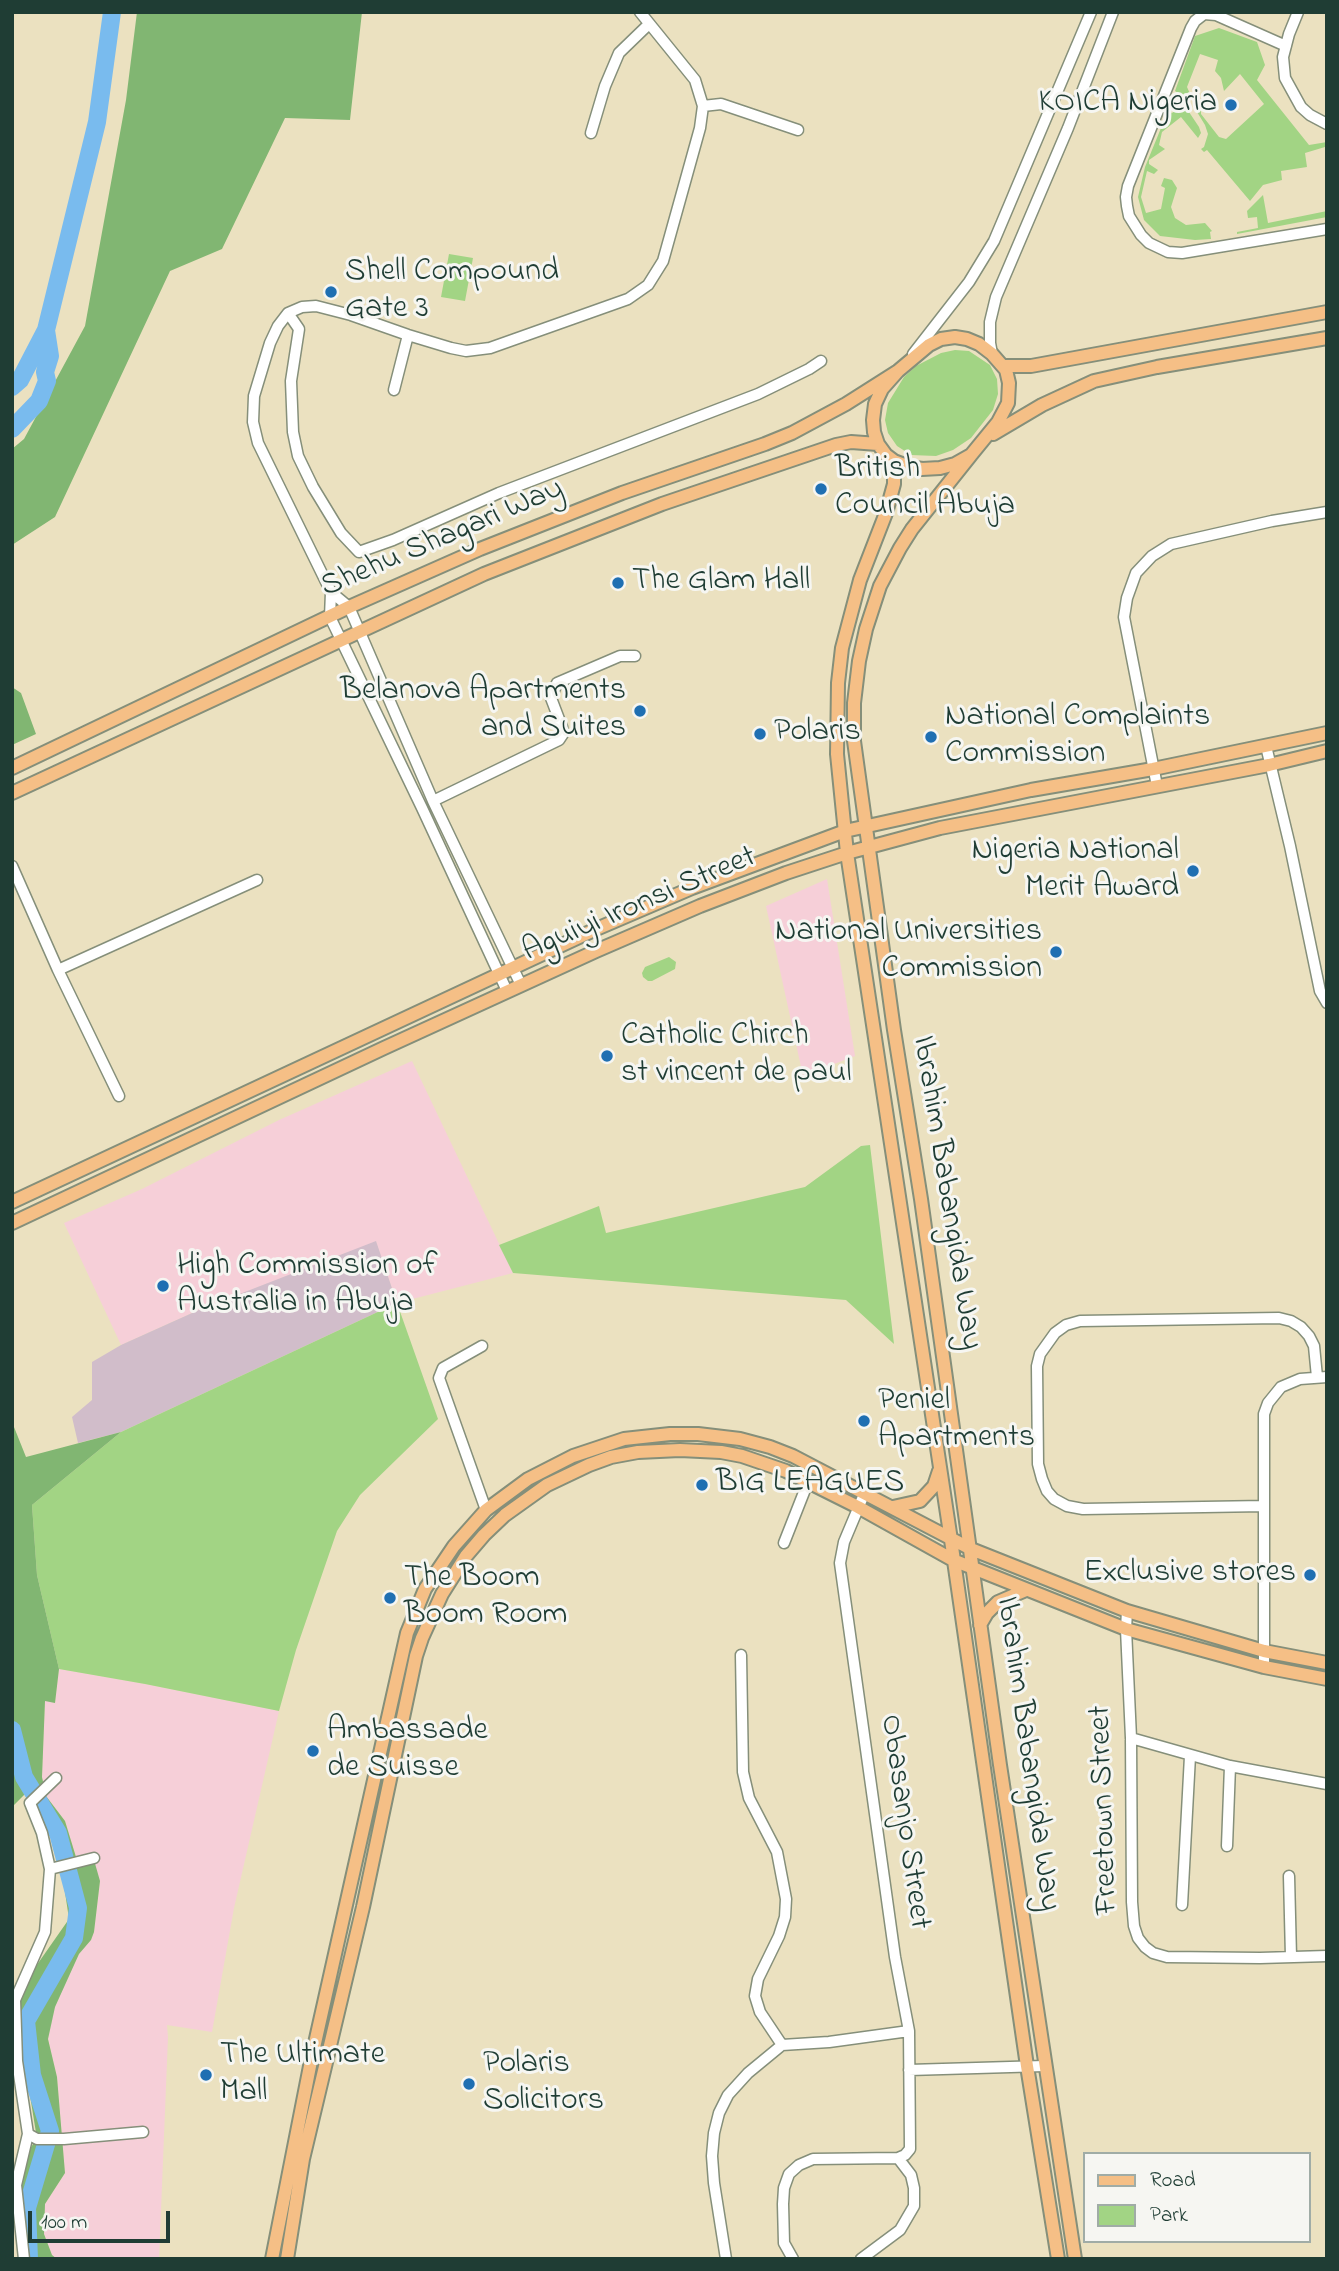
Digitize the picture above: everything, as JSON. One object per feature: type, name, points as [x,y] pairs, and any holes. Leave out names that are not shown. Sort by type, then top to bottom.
[{"type":"main road","points":[[1003,366],[1031,366],[1327,312]]},
{"type":"main road","points":[[987,438],[1042,405],[1094,381],[1157,367],[1327,338]]},
{"type":"main road","points":[[941,339],[967,339],[992,354],[1003,366],[1009,383],[1008,403],[987,438],[971,455],[956,464],[922,469],[894,461],[878,444],[873,420],[875,404],[882,389],[902,367],[941,339]]},
{"type":"main road","name":"Shehu Shagari Way","points":[[12,768],[349,607],[480,549],[622,493],[774,440],[817,420],[902,367]]},
{"type":"main road","name":"Shehu Shagari Way","points":[[12,793],[484,574],[662,504],[836,445],[851,442],[878,444]]},
{"type":"main road","name":"Ibrahim Babangida Way","points":[[971,455],[944,486],[900,548],[880,586],[866,629],[856,682],[854,741],[1044,2066],[1075,2259]]},
{"type":"main road","name":"Ibrahim Babangida Way","points":[[894,461],[894,484],[850,615],[838,683],[837,754],[847,853],[1058,2259]]},
{"type":"main road","name":"Aguiyi Ironsi Street","points":[[12,1202],[512,966],[679,893],[845,831],[1031,790],[1153,769],[1327,733]]},
{"type":"main road","name":"Aguiyi Ironsi Street","points":[[12,1223],[507,991],[700,906],[847,853],[940,828],[1269,765],[1327,751]]},
{"type":"main road","points":[[272,2259],[311,2061],[401,1654],[425,1589],[454,1546],[485,1510],[528,1479],[573,1456],[624,1439],[670,1434],[740,1438],[770,1447],[865,1492],[971,1549],[1127,1611],[1265,1651],[1327,1663]]},
{"type":"main road","points":[[287,2259],[303,2159],[363,1907],[416,1656],[429,1619],[452,1577],[484,1535],[526,1499],[568,1474],[611,1457],[655,1450],[721,1452],[767,1463],[858,1507],[953,1560],[1126,1629],[1264,1667],[1327,1679]]},
{"type":"main road","points":[[892,1507],[920,1501],[934,1486],[940,1468]]},
{"type":"main road","points":[[980,1625],[998,1602],[1026,1590]]},
{"type":"street","points":[[521,985],[433,800],[349,607],[331,592],[258,443],[253,422],[254,396],[278,326],[288,313],[302,307],[316,306],[351,315],[466,351],[490,348],[628,299],[648,285],[663,261],[700,128],[703,106],[695,80],[640,12]]},
{"type":"street","points":[[902,367],[969,282],[994,241],[1091,12]]},
{"type":"street","points":[[992,354],[990,322],[996,297],[1063,140],[1113,12]]},
{"type":"street","points":[[1298,12],[1286,47],[1283,67],[1288,86],[1301,107],[1327,124]]},
{"type":"street","points":[[1286,47],[1216,15],[1204,14],[1195,21],[1128,187],[1126,206],[1141,235],[1149,243],[1168,252],[1182,253],[1327,229]]},
{"type":"street","points":[[591,133],[616,59],[629,41],[649,24]]},
{"type":"street","points":[[703,106],[722,104],[798,130]]},
{"type":"street","points":[[288,313],[299,329],[291,381],[293,432],[298,456],[341,533],[359,552],[393,540],[499,493],[758,394],[821,361]]},
{"type":"street","points":[[394,390],[408,335]]},
{"type":"street","points":[[1157,786],[1124,617],[1127,598],[1136,573],[1152,555],[1171,544],[1272,521],[1327,512]]},
{"type":"street","points":[[331,592],[330,617],[341,642],[507,991]]},
{"type":"street","points":[[433,800],[559,740],[563,734],[562,727],[551,698],[557,683],[620,656],[635,656]]},
{"type":"street","points":[[1266,746],[1320,991],[1327,1003]]},
{"type":"street","points":[[12,866],[58,970],[119,1096]]},
{"type":"street","points":[[58,970],[257,880]]},
{"type":"street","points":[[1264,1506],[1083,1509],[1067,1506],[1054,1499],[1047,1491],[1038,1464],[1037,1366],[1040,1354],[1055,1333],[1066,1325],[1080,1321],[1279,1318],[1291,1321],[1309,1336],[1322,1377],[1290,1382],[1274,1394],[1268,1403],[1263,1425],[1264,1506],[1265,1651],[1264,1667]]},
{"type":"street","points":[[482,1346],[443,1368],[439,1378],[485,1510]]},
{"type":"street","points":[[784,1543],[808,1482]]},
{"type":"street","name":"Obasanjo Street","points":[[865,1492],[844,1542],[840,1563],[895,1958],[909,2031],[910,2149],[898,2158]]},
{"type":"street","name":"Freetown Street","points":[[1127,1611],[1132,1902],[1138,1938],[1153,1953],[1167,1957],[1327,1956]]},
{"type":"street","points":[[741,1655],[743,1772],[750,1798],[777,1852],[786,1899],[785,1917],[779,1936],[758,1979],[755,1996],[768,2027],[782,2045]]},
{"type":"street","points":[[1131,1738],[1230,1766],[1327,1784]]},
{"type":"street","points":[[1182,1905],[1190,1756]]},
{"type":"street","points":[[1227,1846],[1230,1766]]},
{"type":"street","points":[[24,2259],[16,2185],[33,2136],[17,2061],[15,2000],[45,1932],[50,1869],[42,1833],[30,1803],[56,1778]]},
{"type":"street","points":[[50,1869],[94,1858]]},
{"type":"street","points":[[1289,1876],[1291,1957]]},
{"type":"street","points":[[726,2259],[713,2169],[714,2133],[719,2113],[728,2095],[748,2073],[782,2045],[830,2042],[909,2031]]},
{"type":"street","points":[[909,2070],[1044,2066]]},
{"type":"street","points":[[33,2136],[64,2139],[143,2132]]},
{"type":"street","points":[[793,2259],[784,2243],[784,2188],[789,2174],[799,2165],[813,2159],[898,2158],[911,2175],[915,2188],[914,2206],[900,2230],[861,2259]]},
{"type":"shaded area","points":[[827,879],[855,1056],[803,1076],[766,906]]},
{"type":"shaded area","points":[[412,1061],[513,1273],[397,1303],[376,1242],[201,1309],[121,1345],[64,1223],[142,1189],[279,1120]]},
{"type":"shaded area","points":[[376,1241],[397,1303],[121,1432],[78,1443],[72,1417],[92,1400],[92,1362],[121,1345],[201,1309]]},
{"type":"shaded area","points":[[59,1669],[279,1711],[234,1908],[212,2032],[167,2025],[159,2259],[57,2259],[52,2255],[44,2234],[45,2204],[65,2173],[57,2077],[48,2039],[55,2007],[79,1954],[94,1932],[100,1881],[76,1857],[65,1821],[46,1796],[42,1777],[45,1700],[55,1703]]},
{"type":"green space","points":[[137,12],[362,12],[350,120],[285,118],[222,249],[170,271],[55,517],[12,545],[12,449],[24,439],[85,326],[126,100]]},
{"type":"green space","points":[[1219,28],[1257,42],[1265,65],[1257,80],[1309,145],[1327,142],[1327,150],[1325,147],[1305,153],[1307,167],[1281,171],[1282,180],[1263,185],[1250,201],[1207,150],[1204,152],[1201,149],[1208,134],[1194,107],[1199,104],[1203,106],[1201,114],[1219,137],[1226,139],[1264,104],[1240,74],[1224,91],[1221,78],[1215,71],[1218,60],[1200,54],[1187,87],[1191,96],[1187,99],[1175,91],[1195,36]]},
{"type":"green space","points":[[1179,100],[1201,133],[1198,138],[1181,117],[1162,132],[1159,145],[1165,149],[1149,160],[1149,164],[1158,170],[1154,174],[1147,171],[1141,197],[1146,213],[1161,209],[1165,188],[1161,186],[1164,178],[1172,180],[1177,188],[1171,207],[1175,218],[1186,225],[1205,223],[1212,231],[1211,239],[1160,236],[1144,220],[1138,197],[1145,167],[1168,111],[1172,113],[1180,107]]},
{"type":"green space","points":[[1263,195],[1268,223],[1327,211],[1327,217],[1237,234],[1258,228],[1257,217],[1248,218],[1247,211]]},
{"type":"green space","points":[[449,254],[473,258],[465,301],[441,297]]},
{"type":"green space","points":[[969,351],[990,365],[997,379],[998,394],[993,410],[971,438],[953,450],[936,456],[911,455],[897,446],[888,433],[885,420],[888,403],[904,377],[916,366],[941,353]]},
{"type":"green space","points":[[12,687],[21,693],[36,734],[12,745]]},
{"type":"green space","points":[[669,957],[676,962],[675,969],[652,981],[643,977],[645,967]]},
{"type":"green space","points":[[870,1145],[894,1344],[846,1300],[513,1273],[499,1245],[599,1206],[606,1233],[805,1187],[861,1146]]},
{"type":"green space","points":[[397,1303],[438,1419],[360,1495],[337,1531],[296,1650],[279,1711],[59,1669],[37,1575],[32,1505],[121,1432]]},
{"type":"green space","points":[[12,1422],[26,1457],[121,1432],[32,1505],[37,1575],[59,1669],[55,1703],[45,1701],[42,1777],[46,1796],[65,1821],[76,1857],[92,1853],[100,1881],[94,1932],[79,1954],[55,2007],[48,2039],[57,2077],[65,2173],[45,2204],[44,2234],[52,2255],[57,2259],[19,2259],[20,2183],[25,2155],[37,2139],[19,2027],[20,1996],[34,1969],[69,1919],[56,1832],[35,1799],[27,1792],[12,1807]]},
{"type":"waterway","points":[[12,429],[39,401],[47,381],[45,372],[50,356],[46,330],[97,122],[112,12]]},
{"type":"waterway","points":[[12,387],[20,380],[46,330]]},
{"type":"waterway","points":[[12,1730],[24,1777],[58,1833],[78,1908],[74,1938],[26,2021],[32,2075],[50,2131],[27,2208],[29,2259]]},
{"type":"place","name":"KOICA Nigeria","points":[[1231,105]]},
{"type":"place","name":"Shell Compound Gate 3","points":[[331,292]]},
{"type":"place","name":"British Council Abuja","points":[[821,489]]},
{"type":"place","name":"The Glam Hall","points":[[618,583]]},
{"type":"place","name":"Belanova Apartments and Suites","points":[[640,711]]},
{"type":"place","name":"Polaris","points":[[760,734]]},
{"type":"place","name":"National Complaints Commission","points":[[931,737]]},
{"type":"place","name":"Nigeria National Merit Award","points":[[1193,871]]},
{"type":"place","name":"National Universities Commission","points":[[1056,952]]},
{"type":"place","name":"Catholic Chirch st vincent de paul","points":[[607,1056]]},
{"type":"place","name":"High Commission of Australia in Abuja","points":[[163,1286]]},
{"type":"place","name":"Peniel Apartments","points":[[864,1421]]},
{"type":"place","name":"BIG LEAGUES","points":[[702,1485]]},
{"type":"place","name":"Exclusive stores","points":[[1310,1575]]},
{"type":"place","name":"The Boom Boom Room","points":[[390,1598]]},
{"type":"place","name":"Ambassade de Suisse","points":[[313,1751]]},
{"type":"place","name":"The Ultimate Mall","points":[[206,2075]]},
{"type":"place","name":"Polaris Solicitors","points":[[469,2084]]}]
